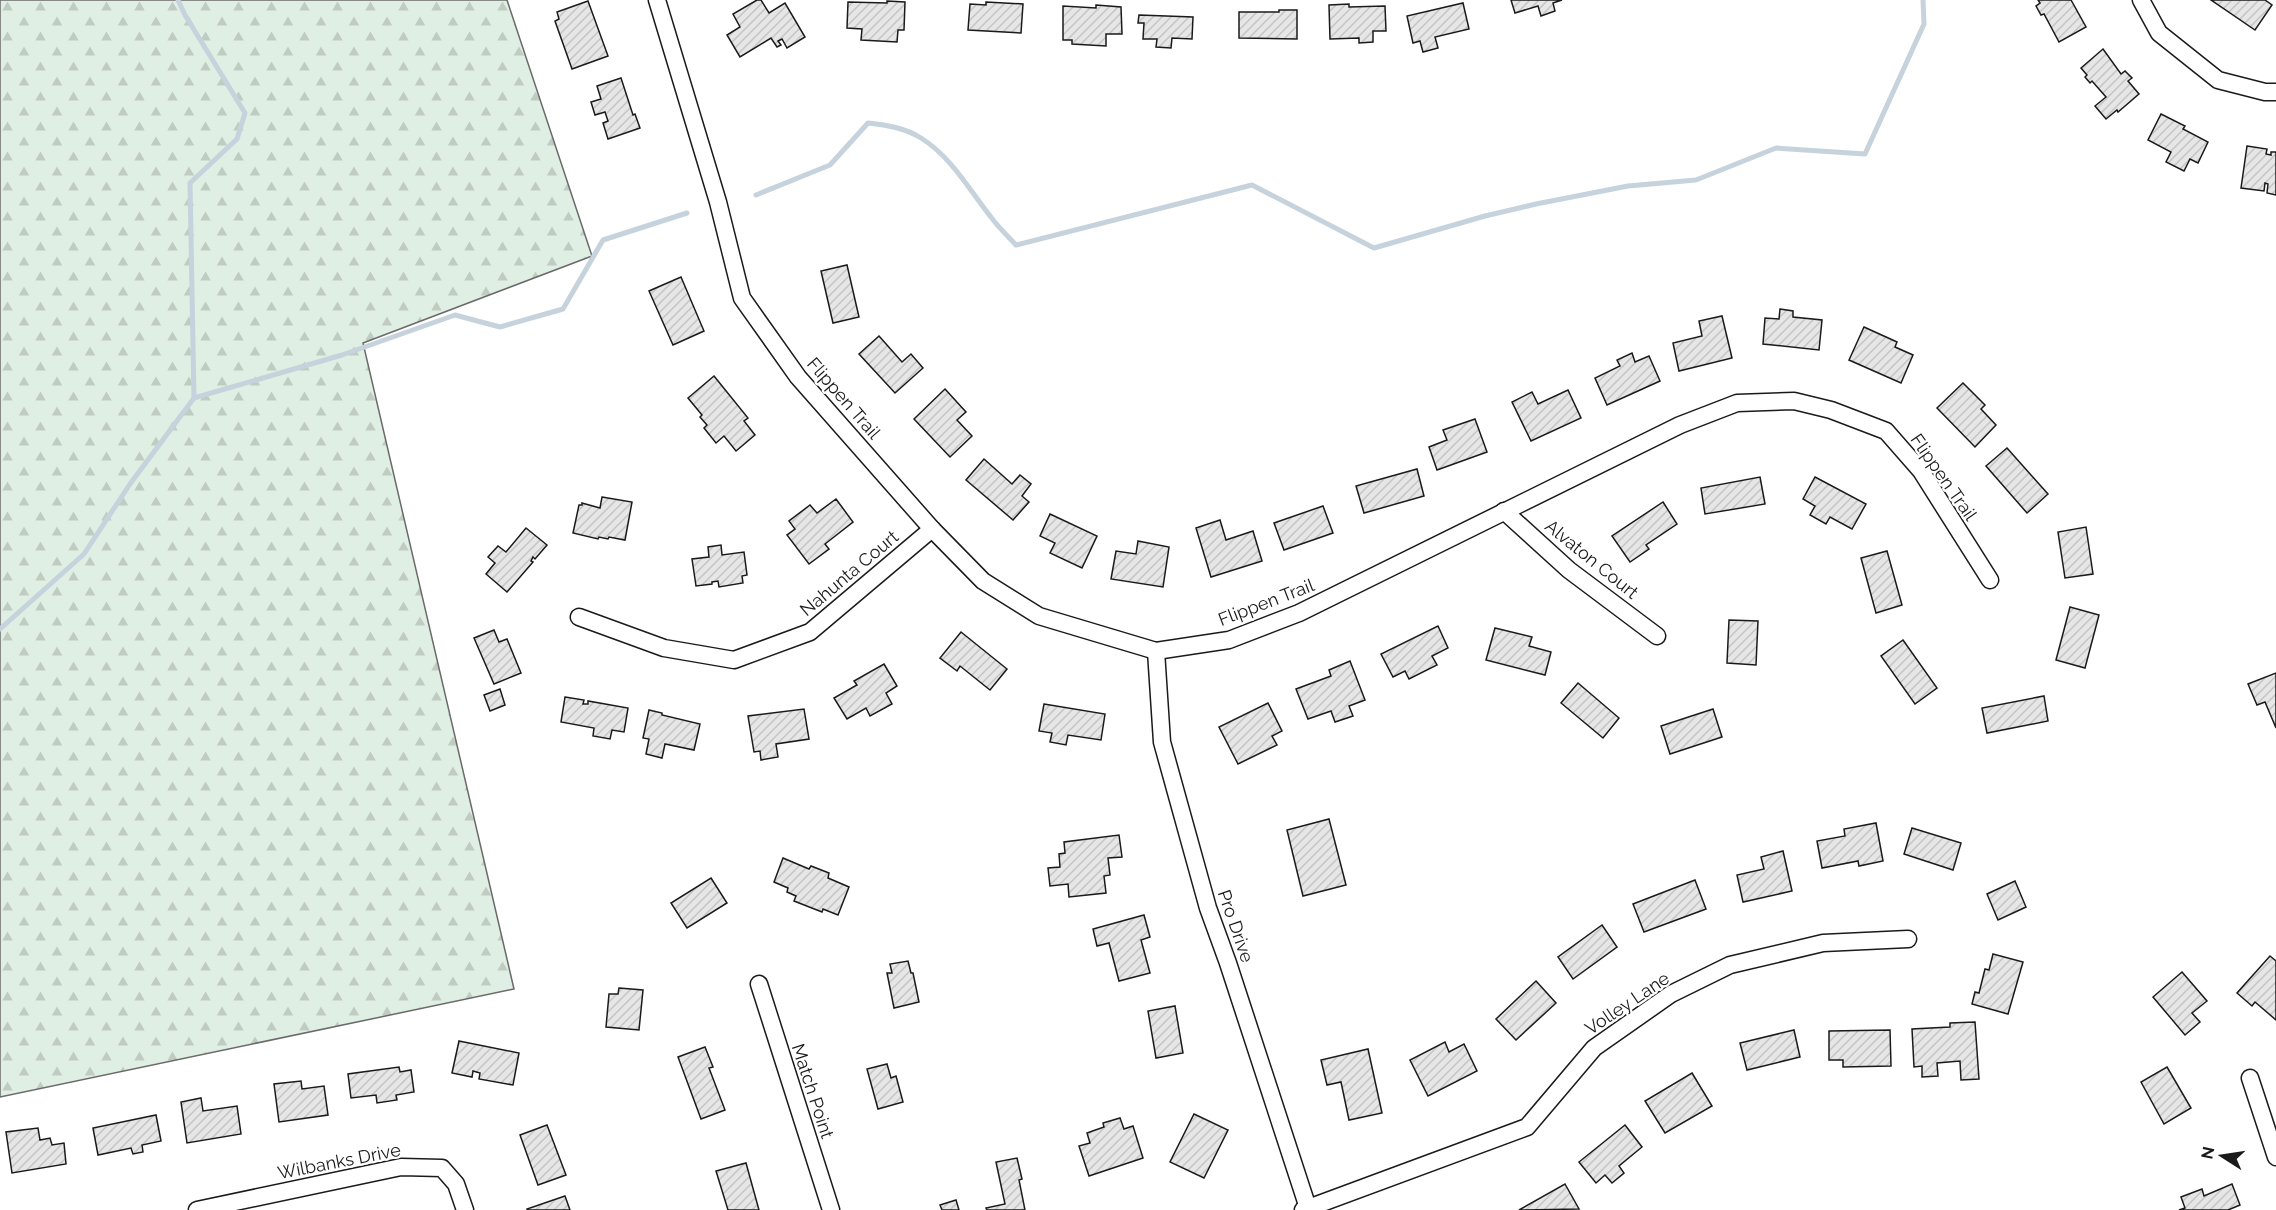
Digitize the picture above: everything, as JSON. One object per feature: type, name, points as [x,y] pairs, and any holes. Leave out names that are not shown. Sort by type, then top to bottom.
[{"type":"street","name":"Flippen Trail","points":[[657,0],[718,202],[742,298],[798,377],[932,529],[983,581],[1039,616],[1156,651],[1229,640],[1299,613],[1680,425],[1737,403],[1794,401],[1831,410],[1886,431],[1921,471],[1990,580]]},
{"type":"street","points":[[2141,0],[2159,33],[2218,80],[2265,92],[2276,92]]},
{"type":"street","name":"Alvaton Court","points":[[1504,511],[1569,570],[1657,636]]},
{"type":"street","name":"Nahunta Court","points":[[579,617],[664,648],[734,660],[810,632],[932,529]]},
{"type":"street","name":"Pro Drive","points":[[1156,651],[1162,742],[1208,908],[1228,963],[1305,1209]]},
{"type":"street","name":"Volley Lane","points":[[1305,1209],[1527,1127],[1594,1048],[1671,994],[1730,965],[1823,943],[1908,939]]},
{"type":"street","name":"Match Point","points":[[759,984],[831,1210]]},
{"type":"street","points":[[2250,1078],[2276,1157]]},
{"type":"street","name":"Wilbanks Drive","points":[[197,1210],[401,1167],[441,1168],[456,1184],[465,1210]]},
{"type":"green space","points":[[0,0],[507,0],[592,256],[363,343],[514,989],[0,1097]]},
{"type":"building","points":[[761,0],[769,13],[785,3],[805,37],[787,48],[782,39],[778,41],[781,45],[777,47],[771,38],[740,57],[727,35],[740,27],[733,14]]},
{"type":"building","points":[[1511,0],[1562,0],[1553,3],[1555,11],[1541,16],[1538,6],[1515,13]]},
{"type":"building","points":[[2038,0],[2071,0],[2086,27],[2059,42],[2044,14],[2041,15],[2036,6],[2040,3]]},
{"type":"building","points":[[2211,0],[2265,0],[2272,5],[2255,30]]},
{"type":"building","points":[[588,1],[608,56],[572,69],[555,21],[559,19],[557,12]]},
{"type":"building","points":[[887,1],[905,2],[904,30],[898,30],[897,42],[861,40],[862,29],[847,28],[848,2],[887,3]]},
{"type":"building","points":[[986,2],[1023,4],[1021,33],[968,30],[970,4],[986,5]]},
{"type":"building","points":[[1463,3],[1469,29],[1435,37],[1438,48],[1423,52],[1420,41],[1413,43],[1407,16]]},
{"type":"building","points":[[1349,4],[1349,7],[1385,6],[1386,31],[1373,31],[1373,42],[1359,43],[1359,38],[1330,39],[1329,5]]},
{"type":"building","points":[[1096,5],[1121,7],[1122,34],[1106,34],[1106,46],[1072,44],[1072,40],[1063,40],[1063,6],[1096,8]]},
{"type":"building","points":[[1279,10],[1297,10],[1297,39],[1239,38],[1239,12],[1279,12]]},
{"type":"building","points":[[1139,15],[1193,17],[1192,39],[1172,38],[1171,48],[1156,47],[1157,39],[1143,39],[1144,23],[1138,23]]},
{"type":"building","points":[[2103,49],[2121,74],[2125,71],[2132,78],[2128,81],[2139,94],[2106,119],[2095,106],[2106,97],[2092,81],[2090,83],[2081,68]]},
{"type":"building","points":[[621,78],[633,115],[635,114],[640,128],[608,139],[603,123],[608,121],[605,112],[595,115],[591,102],[601,99],[597,86]]},
{"type":"building","points":[[2161,114],[2185,126],[2183,129],[2208,142],[2198,163],[2190,159],[2184,171],[2166,162],[2171,152],[2148,140]]},
{"type":"building","points":[[2247,146],[2267,149],[2266,154],[2271,155],[2271,152],[2276,152],[2276,195],[2267,193],[2268,184],[2265,183],[2264,191],[2241,188]]},
{"type":"building","points":[[847,265],[859,317],[833,323],[821,271]]},
{"type":"building","points":[[681,277],[704,331],[673,345],[649,291]]},
{"type":"building","points":[[1780,309],[1793,311],[1793,317],[1822,320],[1819,350],[1763,344],[1765,318],[1779,319]]},
{"type":"building","points":[[1722,316],[1732,358],[1679,371],[1673,343],[1702,336],[1699,321]]},
{"type":"building","points":[[1864,327],[1897,342],[1895,347],[1913,355],[1901,383],[1849,360]]},
{"type":"building","points":[[879,336],[902,362],[911,354],[923,368],[895,393],[859,354]]},
{"type":"building","points":[[1632,353],[1635,362],[1649,356],[1660,381],[1607,405],[1595,378],[1620,366],[1617,360]]},
{"type":"building","points":[[714,376],[748,418],[744,421],[755,435],[736,451],[724,436],[716,443],[704,428],[707,425],[700,417],[702,415],[688,398]]},
{"type":"building","points":[[1963,383],[1985,405],[1981,409],[1996,425],[1975,447],[1937,408]]},
{"type":"building","points":[[945,389],[966,412],[957,420],[972,436],[950,457],[914,419]]},
{"type":"building","points":[[1568,390],[1581,418],[1531,441],[1512,402],[1532,392],[1538,404]]},
{"type":"building","points":[[1475,419],[1487,452],[1437,470],[1429,447],[1447,440],[1443,430]]},
{"type":"building","points":[[2007,448],[2048,494],[2027,513],[1986,466]]},
{"type":"building","points":[[984,459],[1012,484],[1020,475],[1031,484],[1022,496],[1029,502],[1013,520],[966,480]]},
{"type":"building","points":[[1417,469],[1424,496],[1364,513],[1356,486]]},
{"type":"building","points":[[1760,477],[1765,504],[1705,514],[1701,488]]},
{"type":"building","points":[[1815,477],[1866,504],[1852,529],[1830,517],[1826,524],[1810,515],[1815,506],[1803,499]]},
{"type":"building","points":[[602,497],[632,502],[625,540],[609,537],[598,539],[573,533],[579,505],[582,503],[600,508]]},
{"type":"building","points":[[836,499],[853,522],[825,544],[829,549],[809,564],[787,535],[795,529],[789,521],[810,505],[817,513]]},
{"type":"building","points":[[1663,502],[1677,524],[1646,545],[1649,549],[1630,562],[1612,536]]},
{"type":"building","points":[[1323,506],[1333,533],[1284,550],[1274,523]]},
{"type":"building","points":[[1050,514],[1097,536],[1082,568],[1050,553],[1055,543],[1040,536]]},
{"type":"building","points":[[1220,520],[1226,540],[1253,531],[1262,561],[1211,577],[1196,528]]},
{"type":"building","points":[[2086,527],[2093,574],[2065,578],[2058,532]]},
{"type":"building","points":[[526,528],[547,545],[535,559],[533,557],[531,561],[533,562],[507,592],[486,574],[495,563],[488,557],[498,546],[506,552]]},
{"type":"building","points":[[1138,541],[1169,547],[1163,587],[1111,579],[1116,551],[1136,554]]},
{"type":"building","points":[[721,545],[722,555],[744,552],[747,575],[742,576],[743,583],[719,587],[718,581],[696,586],[692,559],[709,557],[708,547]]},
{"type":"building","points":[[1887,551],[1902,605],[1876,613],[1861,558]]},
{"type":"building","points":[[2070,607],[2099,615],[2085,668],[2056,660]]},
{"type":"building","points":[[1729,620],[1758,621],[1756,665],[1727,663]]},
{"type":"building","points":[[1438,626],[1448,648],[1432,656],[1437,665],[1409,679],[1405,671],[1393,677],[1381,654]]},
{"type":"building","points":[[1495,628],[1532,637],[1529,646],[1551,652],[1545,675],[1486,660]]},
{"type":"building","points":[[494,630],[499,642],[507,639],[521,673],[494,684],[474,638]]},
{"type":"building","points":[[961,632],[1007,669],[990,690],[960,666],[957,671],[940,658]]},
{"type":"building","points":[[1903,640],[1937,688],[1915,704],[1881,656]]},
{"type":"building","points":[[1350,661],[1365,700],[1349,706],[1353,716],[1335,722],[1331,711],[1308,719],[1296,689],[1331,676],[1329,670]]},
{"type":"building","points":[[884,664],[897,686],[886,693],[892,704],[870,716],[866,708],[847,719],[834,698],[857,685],[854,681]]},
{"type":"building","points":[[2276,673],[2276,728],[2265,702],[2257,705],[2248,684]]},
{"type":"building","points":[[1578,683],[1619,718],[1603,738],[1561,703]]},
{"type":"building","points":[[500,689],[505,705],[490,711],[484,695]]},
{"type":"building","points":[[2044,696],[2048,721],[1987,733],[1982,708]]},
{"type":"building","points":[[565,697],[584,700],[583,704],[588,704],[588,701],[628,708],[624,732],[612,730],[610,739],[593,736],[594,728],[561,722]]},
{"type":"building","points":[[1268,703],[1282,731],[1272,736],[1277,745],[1238,764],[1219,727]]},
{"type":"building","points":[[1044,704],[1105,714],[1101,740],[1068,735],[1066,745],[1050,742],[1052,733],[1039,731]]},
{"type":"building","points":[[804,709],[809,739],[776,744],[778,757],[761,760],[760,751],[754,752],[748,716]]},
{"type":"building","points":[[1713,709],[1722,737],[1670,754],[1661,726]]},
{"type":"building","points":[[649,710],[700,724],[694,750],[665,744],[662,758],[646,754],[649,739],[643,738]]},
{"type":"building","points":[[1329,819],[1346,885],[1303,896],[1287,830]]},
{"type":"building","points":[[1876,823],[1883,861],[1859,866],[1858,861],[1822,868],[1817,841],[1845,836],[1844,829]]},
{"type":"building","points":[[1912,828],[1961,843],[1953,870],[1904,854]]},
{"type":"building","points":[[1119,835],[1122,857],[1108,858],[1110,875],[1104,876],[1106,893],[1069,897],[1068,884],[1050,886],[1048,868],[1060,867],[1059,854],[1065,853],[1064,842]]},
{"type":"building","points":[[1783,851],[1792,891],[1743,902],[1737,875],[1764,869],[1761,857]]},
{"type":"building","points":[[783,858],[809,869],[811,866],[829,873],[828,878],[849,887],[838,915],[823,909],[822,912],[794,901],[796,896],[787,892],[788,888],[774,882]]},
{"type":"building","points":[[711,878],[727,903],[687,928],[671,903]]},
{"type":"building","points":[[1695,880],[1706,909],[1644,932],[1633,904]]},
{"type":"building","points":[[2015,881],[2026,907],[1998,920],[1987,894]]},
{"type":"building","points":[[1144,915],[1150,937],[1141,940],[1150,973],[1119,981],[1109,943],[1097,946],[1093,929]]},
{"type":"building","points":[[1602,925],[1617,947],[1573,979],[1558,957]]},
{"type":"building","points":[[1993,954],[2023,962],[2008,1014],[1972,1004],[1975,992],[1979,993],[1985,969],[1989,970]]},
{"type":"building","points":[[2270,956],[2276,961],[2276,1020],[2255,1002],[2252,1006],[2237,993]]},
{"type":"building","points":[[908,961],[919,1002],[894,1008],[887,973],[892,973],[890,964]]},
{"type":"building","points":[[2182,972],[2207,1001],[2192,1013],[2200,1022],[2185,1035],[2153,997]]},
{"type":"building","points":[[1536,981],[1556,1003],[1516,1040],[1496,1019]]},
{"type":"building","points":[[619,988],[643,990],[639,1030],[606,1027],[609,994],[618,994]]},
{"type":"building","points":[[1175,1006],[1183,1053],[1156,1058],[1148,1011]]},
{"type":"building","points":[[1975,1022],[1979,1079],[1961,1080],[1960,1061],[1937,1063],[1938,1076],[1922,1077],[1922,1066],[1914,1067],[1912,1029],[1950,1027],[1950,1023]]},
{"type":"building","points":[[1794,1030],[1800,1057],[1747,1070],[1740,1043]]},
{"type":"building","points":[[1890,1030],[1891,1066],[1843,1067],[1843,1060],[1829,1060],[1829,1031]]},
{"type":"building","points":[[459,1041],[519,1053],[513,1085],[479,1079],[480,1073],[473,1071],[472,1077],[452,1073]]},
{"type":"building","points":[[1445,1042],[1449,1052],[1464,1044],[1477,1071],[1428,1096],[1410,1060]]},
{"type":"building","points":[[705,1047],[713,1067],[709,1068],[725,1110],[701,1119],[678,1057]]},
{"type":"building","points":[[1368,1049],[1382,1113],[1349,1120],[1341,1082],[1327,1085],[1321,1060]]},
{"type":"building","points":[[887,1064],[891,1078],[896,1076],[903,1102],[878,1109],[867,1069]]},
{"type":"building","points":[[399,1067],[400,1072],[411,1070],[414,1092],[396,1095],[397,1100],[377,1103],[376,1095],[351,1098],[348,1074]]},
{"type":"building","points":[[2167,1067],[2191,1108],[2164,1124],[2141,1082]]},
{"type":"building","points":[[1692,1073],[1712,1106],[1665,1133],[1645,1101]]},
{"type":"building","points":[[301,1081],[302,1089],[324,1086],[328,1115],[279,1122],[274,1084]]},
{"type":"building","points":[[201,1098],[203,1111],[237,1106],[241,1134],[187,1143],[181,1102]]},
{"type":"building","points":[[1194,1114],[1228,1130],[1204,1178],[1170,1162]]},
{"type":"building","points":[[156,1115],[161,1141],[142,1145],[143,1152],[133,1154],[131,1148],[98,1155],[93,1128]]},
{"type":"building","points":[[1120,1118],[1124,1129],[1133,1126],[1143,1158],[1089,1176],[1079,1146],[1090,1143],[1087,1133],[1104,1127],[1103,1123]]},
{"type":"building","points":[[547,1125],[566,1175],[538,1185],[520,1135]]},
{"type":"building","points":[[1625,1125],[1642,1147],[1619,1166],[1624,1173],[1612,1183],[1605,1175],[1596,1183],[1579,1162]]},
{"type":"building","points":[[38,1128],[40,1140],[50,1138],[52,1145],[64,1143],[66,1164],[12,1173],[6,1132]]},
{"type":"building","points":[[1017,1158],[1025,1210],[987,1210],[986,1208],[1005,1204],[996,1162]]},
{"type":"building","points":[[746,1163],[759,1210],[728,1210],[716,1171]]},
{"type":"building","points":[[1565,1184],[1579,1209],[1519,1210]]},
{"type":"building","points":[[2232,1184],[2240,1205],[2228,1210],[2179,1210],[2185,1208],[2181,1197],[2202,1189],[2204,1196]]},
{"type":"building","points":[[565,1196],[570,1210],[527,1210],[527,1209]]},
{"type":"building","points":[[956,1200],[959,1210],[942,1210],[940,1205]]},
{"type":"waterway","points":[[0,629],[84,554],[130,484],[194,398],[190,183],[237,139],[245,113],[178,0]]},
{"type":"waterway","points":[[756,195],[830,165],[868,123],[902,129],[921,138],[943,155],[994,221],[1016,245],[1252,185],[1374,248],[1536,204],[1628,186],[1696,180],[1776,148],[1865,154],[1924,24],[1923,0]]},
{"type":"waterway","points":[[194,398],[342,355],[455,315],[500,327],[563,309],[603,240],[687,213]]}]
